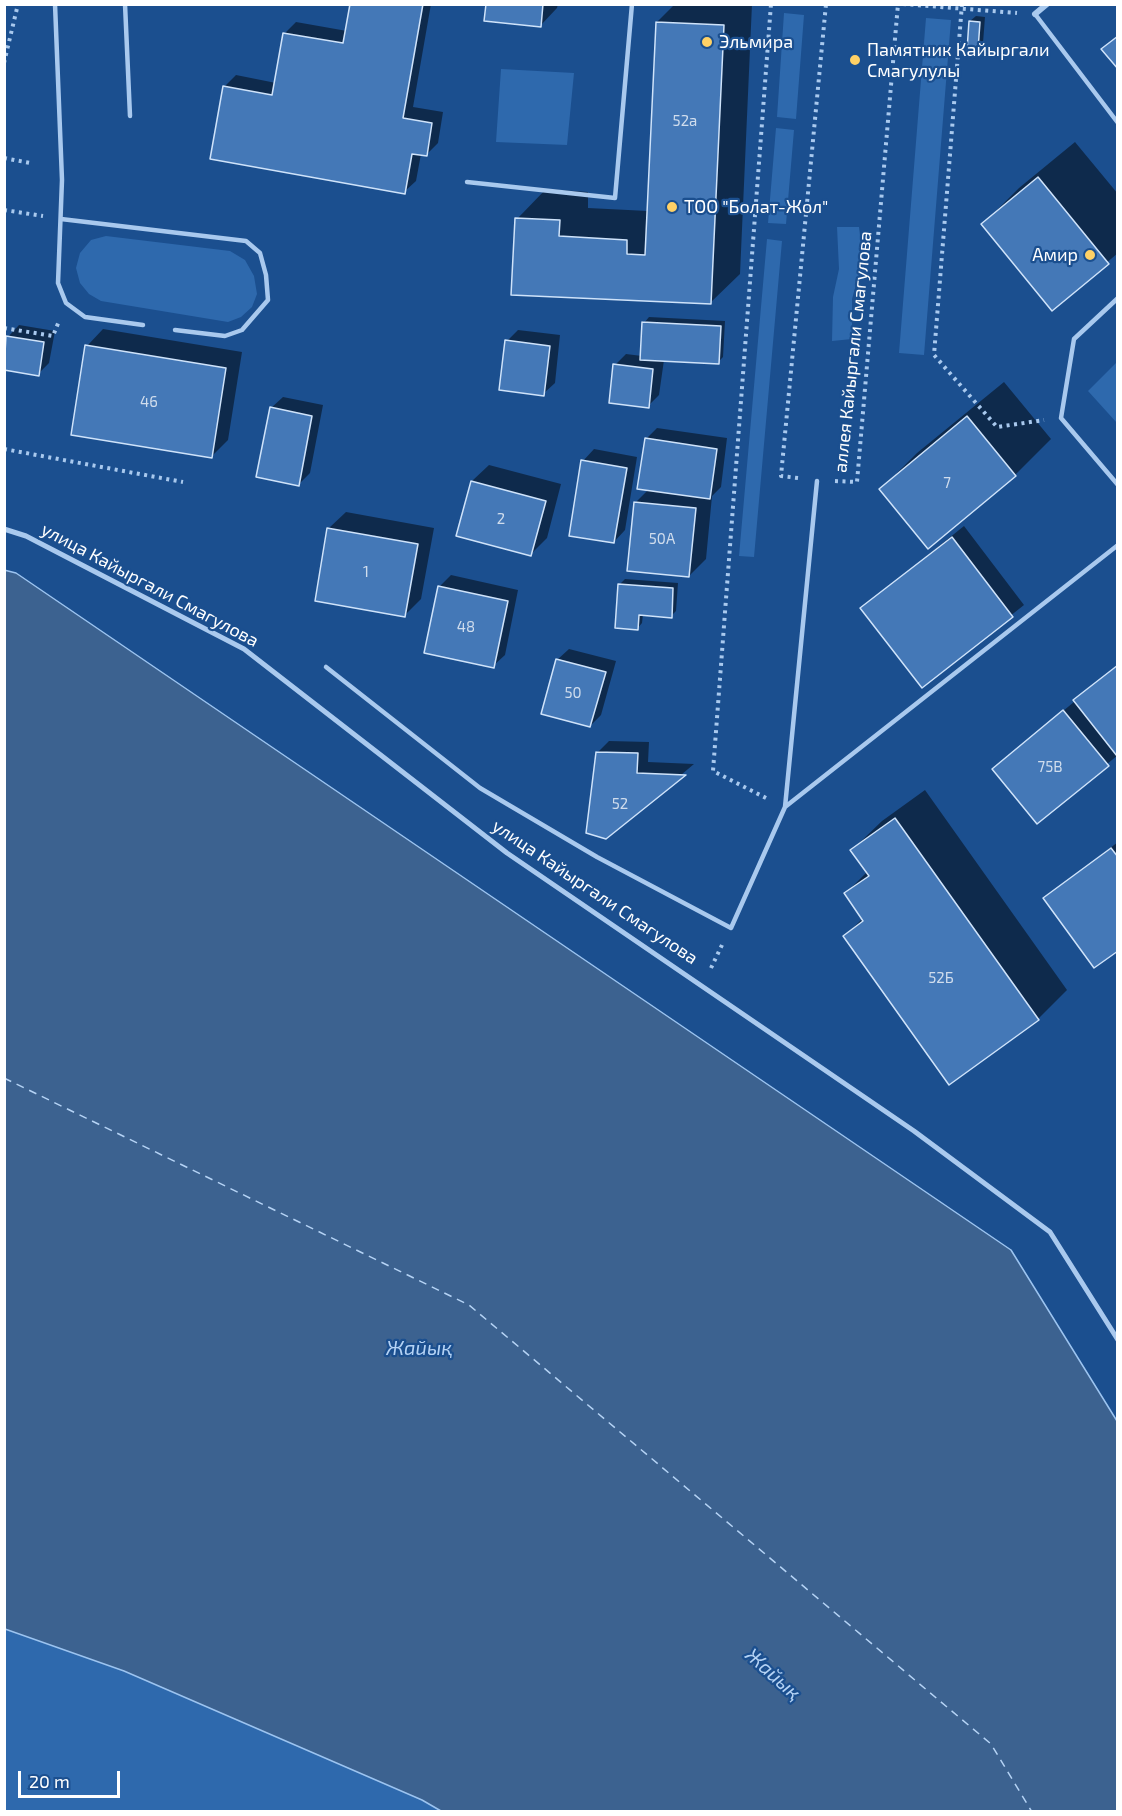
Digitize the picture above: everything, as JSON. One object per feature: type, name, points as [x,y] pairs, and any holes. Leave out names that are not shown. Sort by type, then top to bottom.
[{"type":"street","points":[[1035,14],[1047,4]]},
{"type":"street","name":"улица Кайыргали Смагулова","points":[[4,529],[26,536],[244,649],[507,853],[914,1131],[1050,1232],[1118,1340]]},
{"type":"lane","points":[[55,4],[61,219],[57,283],[66,303],[86,317],[143,325]]},
{"type":"lane","points":[[125,4],[130,116]]},
{"type":"lane","points":[[467,182],[615,198],[632,4]]},
{"type":"lane","points":[[1035,14],[1118,123]]},
{"type":"lane","points":[[61,219],[246,242],[260,253],[266,275],[268,300],[242,330],[225,336],[175,330]]},
{"type":"lane","points":[[1118,298],[1074,339],[1061,418],[1118,485]]},
{"type":"lane","points":[[326,667],[480,788],[597,857],[731,927],[784,807],[818,481]]},
{"type":"lane","points":[[784,807],[1118,545]]},
{"type":"path","points":[[4,63],[18,4]]},
{"type":"path","points":[[771,4],[713,771],[784,807]]},
{"type":"path","name":"аллея Кайыргали Смагулова","points":[[826,4],[781,476],[818,481],[857,482],[898,4]]},
{"type":"path","points":[[903,4],[1035,14]]},
{"type":"path","points":[[962,7],[934,355],[997,427],[1061,418]]},
{"type":"path","points":[[4,158],[30,163]]},
{"type":"path","points":[[4,210],[61,219]]},
{"type":"path","points":[[4,328],[54,336],[66,303]]},
{"type":"path","points":[[4,449],[183,482]]},
{"type":"path","points":[[703,985],[731,927]]},
{"type":"shaded area","points":[[784,13],[804,15],[796,119],[777,117]]},
{"type":"shaded area","points":[[926,18],[951,20],[924,355],[899,353]]},
{"type":"shaded area","points":[[501,69],[574,73],[567,145],[496,142]]},
{"type":"shaded area","points":[[776,128],[794,130],[786,224],[768,223]]},
{"type":"shaded area","points":[[837,227],[859,227],[863,260],[852,299],[852,339],[832,341],[833,297],[839,269]]},
{"type":"shaded area","points":[[106,236],[230,251],[245,260],[254,276],[257,294],[252,307],[241,317],[228,322],[101,301],[89,294],[80,283],[76,268],[80,253],[91,240]]},
{"type":"shaded area","points":[[767,239],[782,241],[754,557],[739,556]]},
{"type":"shaded area","points":[[1117,362],[1117,423],[1088,391]]},
{"type":"shaded area","points":[[5,1629],[124,1671],[422,1800],[441,1811],[5,1812]]},
{"type":"water","name":"Жайық","points":[[4,570],[16,573],[1011,1250],[1117,1421],[1117,1811],[441,1811],[422,1800],[124,1671],[5,1629]]},
{"type":"building","points":[[350,4],[423,4],[403,118],[432,123],[427,156],[412,154],[405,194],[210,159],[223,86],[272,95],[283,33],[343,43]]},
{"type":"building","points":[[486,4],[543,4],[541,27],[484,21]]},
{"type":"building","points":[[969,21],[980,22],[978,50],[967,50]]},
{"type":"building","points":[[656,22],[724,25],[711,304],[511,295],[515,218],[560,220],[559,236],[627,240],[627,254],[645,255]]},
{"type":"building","points":[[1118,36],[1118,69],[1101,49]]},
{"type":"building","points":[[1038,177],[1109,264],[1052,311],[981,224]]},
{"type":"building","points":[[642,322],[721,326],[719,364],[640,360]]},
{"type":"building","points":[[6,336],[44,342],[39,376],[4,370]]},
{"type":"building","points":[[505,340],[550,346],[544,396],[499,390]]},
{"type":"building","points":[[85,345],[226,368],[212,458],[71,435]]},
{"type":"building","points":[[613,364],[653,369],[649,408],[609,403]]},
{"type":"building","points":[[270,407],[312,416],[299,486],[256,477]]},
{"type":"building","points":[[967,416],[1016,476],[928,549],[879,489]]},
{"type":"building","points":[[645,438],[717,449],[710,499],[637,489]]},
{"type":"building","points":[[581,460],[627,468],[614,543],[569,536]]},
{"type":"building","points":[[471,481],[546,501],[531,556],[456,536]]},
{"type":"building","points":[[634,502],[696,508],[689,577],[627,571]]},
{"type":"building","points":[[327,528],[418,544],[405,617],[315,601]]},
{"type":"building","points":[[952,537],[1013,617],[922,688],[860,608]]},
{"type":"building","points":[[618,584],[673,588],[672,618],[639,615],[638,630],[615,628]]},
{"type":"building","points":[[438,586],[508,601],[494,668],[424,653]]},
{"type":"building","points":[[556,659],[606,672],[590,727],[541,714]]},
{"type":"building","points":[[1118,665],[1118,756],[1117,756],[1073,700]]},
{"type":"building","points":[[1063,710],[1109,766],[1037,824],[992,769]]},
{"type":"building","points":[[596,752],[638,753],[637,773],[686,775],[606,839],[586,833]]},
{"type":"building","points":[[895,818],[1039,1020],[949,1085],[843,936],[863,921],[844,893],[869,876],[850,850]]},
{"type":"building","points":[[1111,848],[1118,857],[1118,951],[1094,968],[1043,898]]},
{"type":"ferry route","points":[[4,1078],[469,1305],[991,1744],[1032,1812]]},
{"type":"place","name":"Эльмира","points":[[707,42]]},
{"type":"place","name":"Памятник Кайыргали Смагулулы","points":[[855,60]]},
{"type":"place","name":"ТОО \"Болат-Жол\"","points":[[672,207]]},
{"type":"place","name":"Амир","points":[[1090,255]]}]
